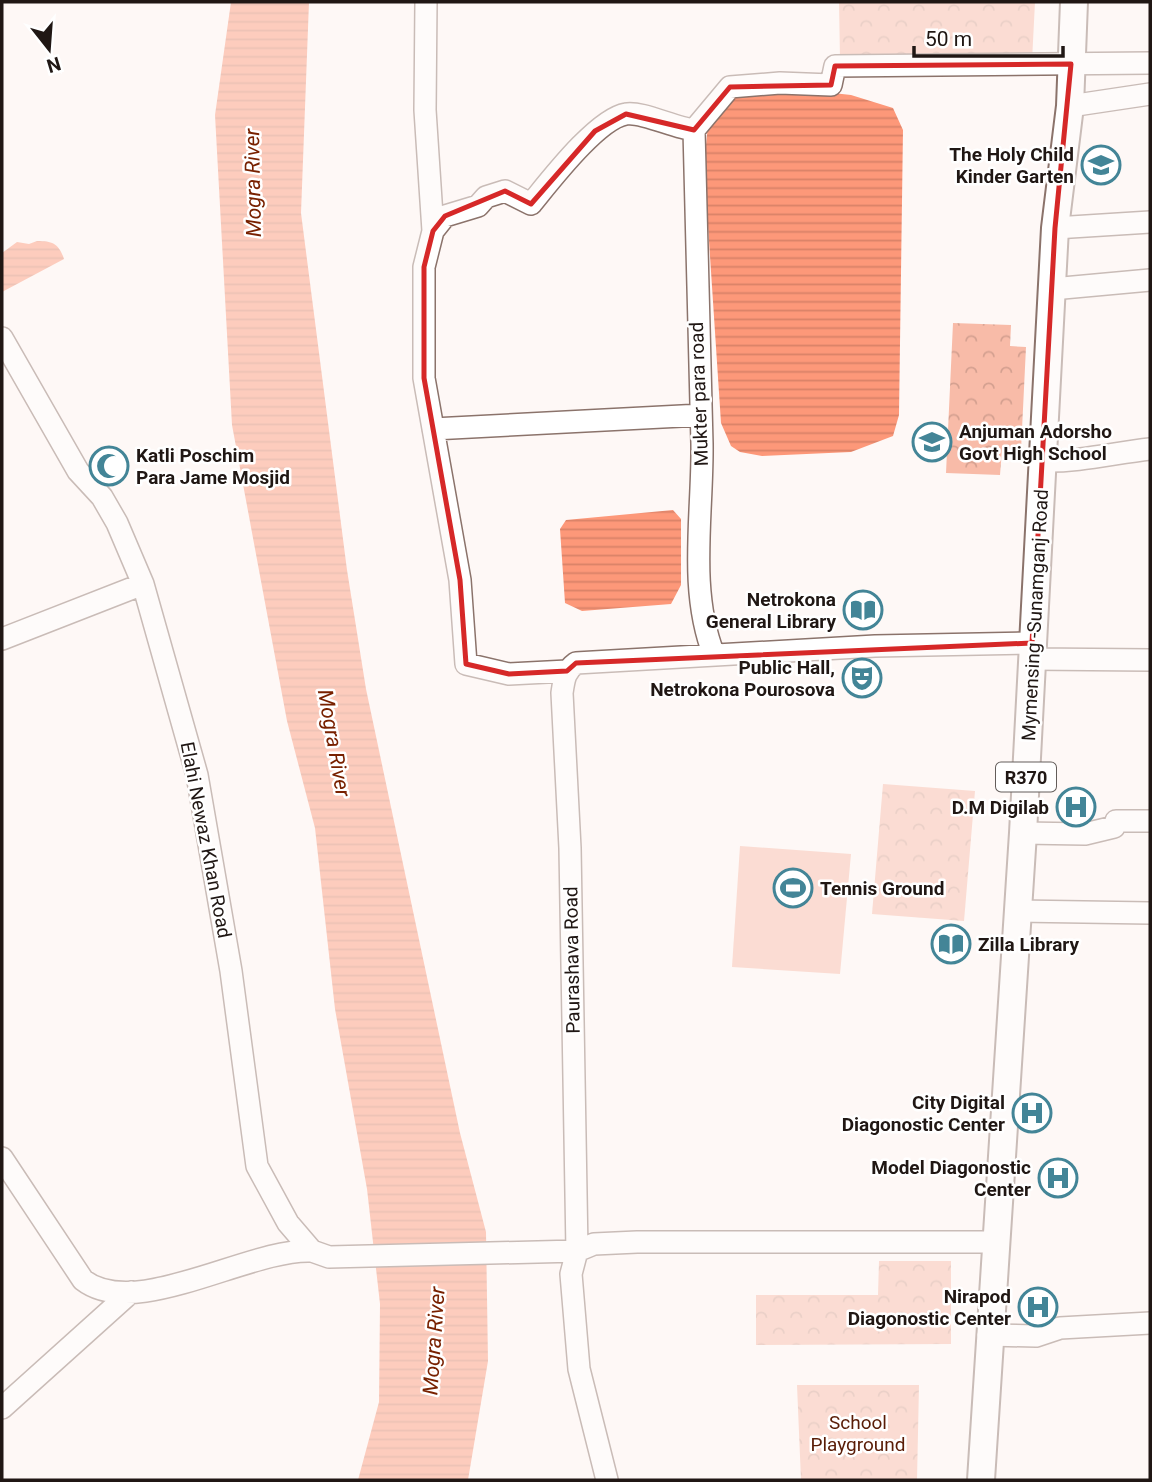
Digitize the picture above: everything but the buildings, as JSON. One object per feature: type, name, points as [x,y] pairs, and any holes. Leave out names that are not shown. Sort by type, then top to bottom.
[{"type":"main road","name":"Mymensing -Sunamganj Road","points":[[981,1480],[988,1335],[1023,833],[1055,229],[1070,106],[1074,2]]},
{"type":"street","points":[[426,2],[425,110],[433,231],[425,267],[425,378],[460,580],[466,664],[509,674],[567,671],[576,663],[875,646],[1032,651],[1150,660]]},
{"type":"street","points":[[433,231],[445,216],[478,206],[486,197],[505,191],[531,204],[595,131],[626,114],[659,120],[677,129],[694,130],[730,87],[779,83],[831,85],[835,66],[1150,63]]},
{"type":"street","points":[[1070,106],[1150,94]]},
{"type":"street","name":"Mukter para road","points":[[694,130],[701,415],[700,583],[707,638],[714,655]]},
{"type":"street","points":[[1055,229],[1150,222]]},
{"type":"street","points":[[1052,289],[1150,280]]},
{"type":"street","name":"Elahi Newaz Khan Road","points":[[2,338],[78,471],[102,497],[117,523],[143,584],[197,775],[231,971],[257,1166],[288,1223],[312,1251]]},
{"type":"street","points":[[433,429],[701,415]]},
{"type":"street","points":[[1043,461],[1072,461],[1150,449]]},
{"type":"street","points":[[2,639],[143,584]]},
{"type":"street","name":"Paurashava Road","points":[[567,671],[562,692],[570,848],[577,1251],[571,1274],[579,1369],[607,1480]]},
{"type":"street","points":[[1023,833],[1085,834],[1114,827],[1116,821],[1150,821]]},
{"type":"street","points":[[1017,911],[1150,913]]},
{"type":"street","points":[[2,1158],[83,1280],[104,1291],[131,1292],[173,1287],[291,1250],[312,1251],[328,1257],[344,1258],[577,1251],[594,1244],[637,1242],[995,1242]]},
{"type":"street","points":[[2,1408],[131,1292]]},
{"type":"street","points":[[988,1335],[1036,1336],[1060,1328],[1150,1323]]},
{"type":"highlighted area","points":[[1071,64],[1055,228],[1032,643],[576,663],[567,671],[509,674],[466,664],[460,580],[424,378],[424,267],[433,231],[445,216],[505,191],[531,204],[595,131],[626,114],[694,130],[730,87],[831,85],[835,66]]},
{"type":"green space","points":[[839,2],[1035,2],[1032,61],[840,59]]},
{"type":"green space","points":[[953,323],[1011,325],[1010,346],[1026,347],[1021,450],[1002,449],[1000,475],[946,473]]},
{"type":"green space","points":[[883,784],[975,791],[964,921],[872,914]]},
{"type":"green space","name":"Tennis Ground","points":[[740,846],[851,854],[840,974],[732,967]]},
{"type":"green space","points":[[879,1261],[951,1261],[951,1344],[756,1345],[756,1295],[878,1295]]},
{"type":"green space","name":"School Playground","points":[[797,1385],[919,1385],[917,1480],[801,1480]]},
{"type":"water","name":"Mogra River","points":[[231,2],[309,2],[301,213],[347,570],[366,689],[460,1133],[486,1232],[488,1361],[468,1480],[358,1480],[379,1402],[380,1304],[367,1189],[335,1009],[315,828],[287,721],[232,425],[215,115]]},
{"type":"water","points":[[788,88],[851,95],[893,108],[903,130],[899,415],[893,436],[851,452],[762,456],[740,452],[731,446],[721,423],[704,165],[708,125],[734,97],[750,91]]},
{"type":"water","points":[[37,241],[55,244],[64,259],[2,292],[2,253],[17,242],[29,244]]},
{"type":"water","points":[[673,510],[681,519],[681,585],[671,604],[582,611],[565,603],[560,529],[566,520]]},
{"type":"place","name":"The Holy Child Kinder Garten","points":[[1101,165]]},
{"type":"place","name":"Anjuman Adorsho Govt High School","points":[[932,442]]},
{"type":"place","name":"Katli Poschim Para Jame Mosjid","points":[[109,466]]},
{"type":"place","name":"Netrokona General Library","points":[[863,610]]},
{"type":"place","name":"Public Hall, Netrokona Pourosova","points":[[862,678]]},
{"type":"place","name":"D.M Digilab","points":[[1076,807]]},
{"type":"place","name":"Tennis Ground","points":[[793,888]]},
{"type":"place","name":"Zilla Library","points":[[951,944]]},
{"type":"place","name":"City Digital Diagonostic Center","points":[[1032,1113]]},
{"type":"place","name":"Model Diagonostic Center","points":[[1058,1178]]},
{"type":"place","name":"Nirapod Diagonostic Center","points":[[1038,1307]]}]
